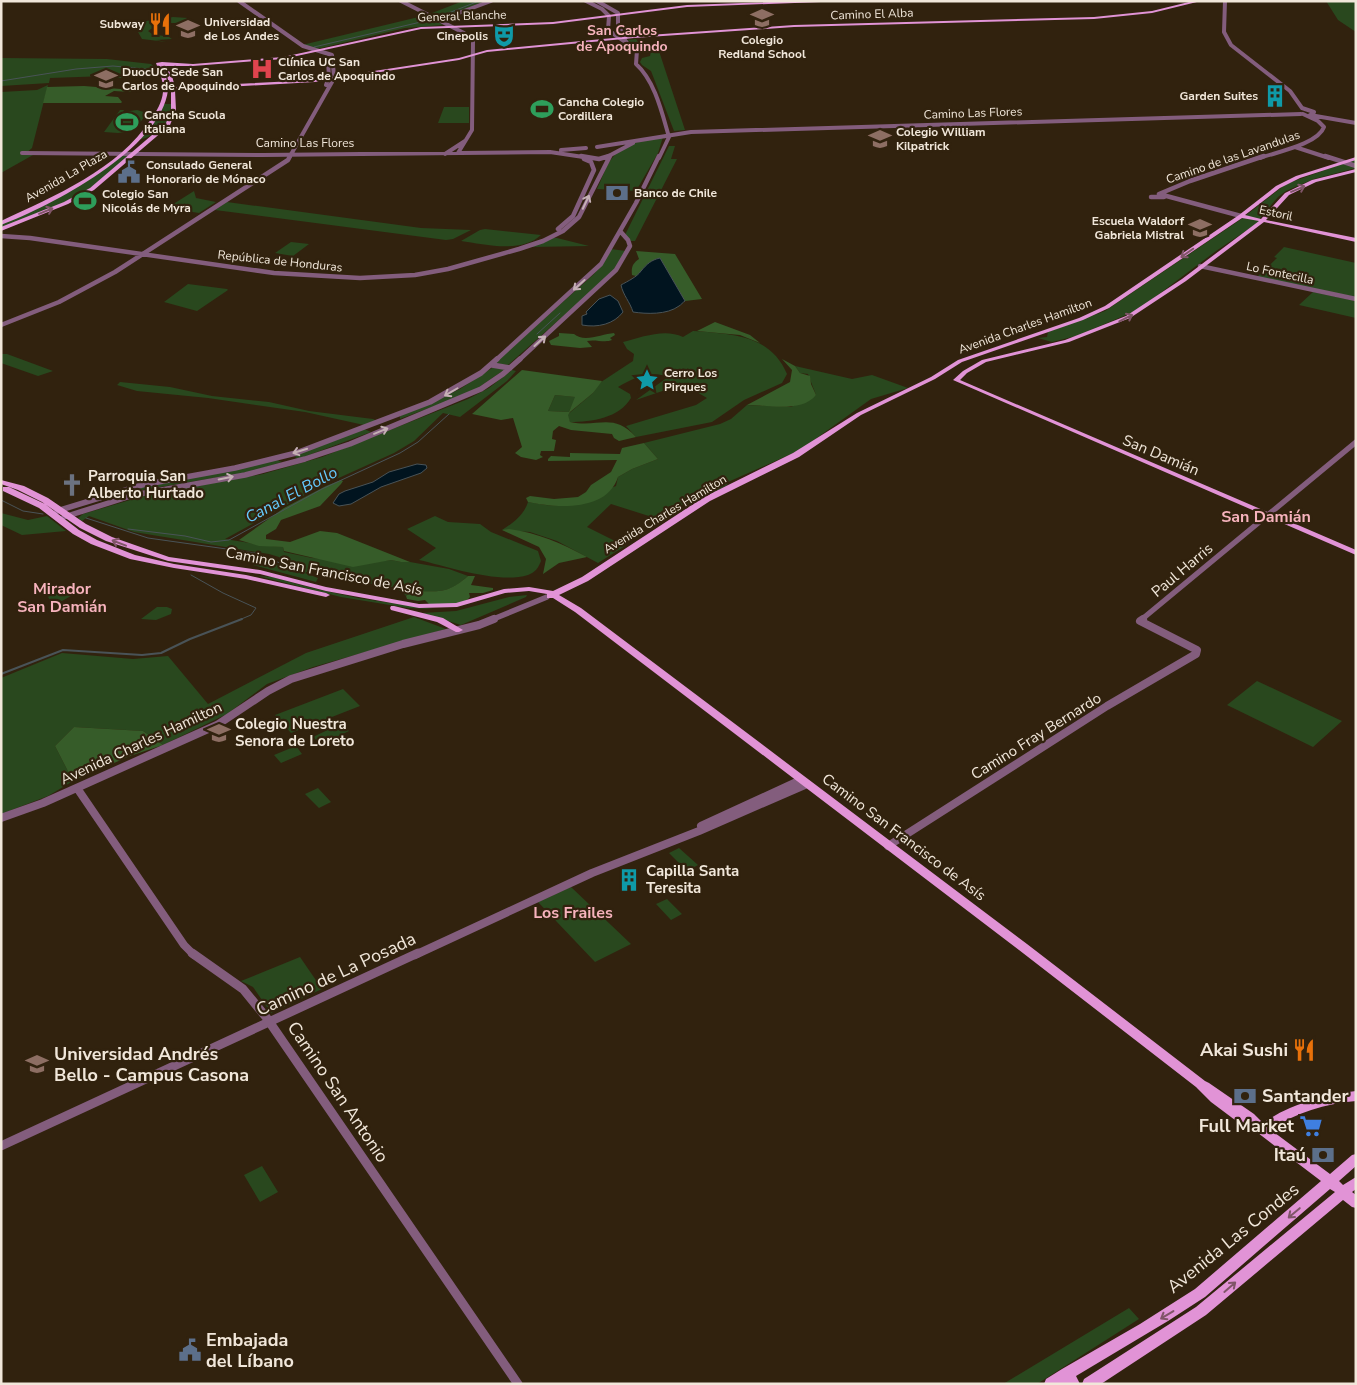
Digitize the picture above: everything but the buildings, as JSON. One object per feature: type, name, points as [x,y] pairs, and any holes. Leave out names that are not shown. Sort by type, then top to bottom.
[{"type":"main road","name":"General Blanche","points":[[160,64],[193,65],[271,60],[408,30],[575,20],[685,6],[845,1]]},
{"type":"main road","name":"Camino El Alba","points":[[474,54],[596,40],[798,26],[1094,18],[1152,12],[1199,1]]},
{"type":"main road","name":"General Blanche","points":[[454,26],[562,22],[609,16]]},
{"type":"main road","name":"Camino El Alba","points":[[166,89],[292,83],[331,79],[453,59],[489,51],[622,38]]},
{"type":"main road","points":[[590,42],[596,40]]},
{"type":"main road","points":[[160,64],[166,89]]},
{"type":"main road","name":"Avenida La Plaza","points":[[1,229],[83,195],[110,174],[171,119],[173,102],[172,80],[160,64]]},
{"type":"main road","points":[[330,86],[355,75]]},
{"type":"main road","name":"Avenida La Plaza","points":[[1,223],[94,174],[124,153],[138,140],[162,103],[166,89]]},
{"type":"main road","points":[[162,103],[173,102]]},
{"type":"main road","points":[[138,140],[148,140]]},
{"type":"main road","name":"Avenida Charles Hamilton","points":[[1046,334],[1115,303],[1241,216],[1282,184],[1356,158]]},
{"type":"main road","name":"Avenida Charles Hamilton","points":[[956,380],[964,372],[984,361],[1081,336],[1128,317],[1184,280],[1200,266],[1262,221],[1287,194],[1314,181],[1356,170]]},
{"type":"main road","points":[[94,174],[110,174]]},
{"type":"main road","name":"Estoril","points":[[1241,216],[1356,240]]},
{"type":"main road","points":[[14,217],[25,219]]},
{"type":"main road","name":"Avenida Charles Hamilton","points":[[548,595],[581,581],[707,499],[796,455],[872,407],[933,378],[960,360],[1032,336],[1046,334],[1081,336]]},
{"type":"main road","name":"San Damián","points":[[956,380],[1356,553]]},
{"type":"main road","name":"Camino San Francisco de Asís","points":[[1,482],[21,488],[92,532],[150,554],[188,562],[260,572],[319,588],[423,607],[457,605],[514,590],[529,589],[548,595],[568,610],[588,619],[1018,942],[1046,966],[1200,1084],[1215,1091],[1250,1117],[1262,1130],[1356,1203]]},
{"type":"main road","name":"Camino San Francisco de Asís","points":[[1,488],[61,514],[76,532],[94,542],[132,556],[165,565],[246,577],[394,608],[418,611],[442,611],[465,608],[514,594],[548,595]]},
{"type":"main road","points":[[220,574],[226,570],[260,572]]},
{"type":"main road","points":[[394,608],[440,620],[459,630]]},
{"type":"main road","points":[[1262,1130],[1284,1116],[1306,1106],[1331,1099],[1356,1096]]},
{"type":"main road","name":"Avenida Las Condes","points":[[1051,1384],[1070,1378],[1193,1298],[1356,1159]]},
{"type":"main road","points":[[1089,1384],[1201,1311],[1356,1183]]},
{"type":"street","points":[[233,1],[298,47],[317,51]]},
{"type":"street","points":[[1,324],[67,298],[116,272],[142,253],[278,167],[290,154],[330,86],[331,79],[327,55],[303,46],[239,1]]},
{"type":"street","points":[[401,1],[441,19],[491,1]]},
{"type":"street","points":[[406,1],[454,26],[470,38],[473,44],[472,130],[459,152]]},
{"type":"street","points":[[441,19],[487,1]]},
{"type":"street","points":[[61,514],[129,488],[248,465],[317,446],[438,399],[471,380],[492,365],[598,268],[646,184],[666,144],[668,135],[645,72],[636,64],[638,52],[608,28],[609,16],[602,9],[586,1]]},
{"type":"street","points":[[598,1],[614,9],[619,14],[618,28],[626,36],[622,38]]},
{"type":"street","points":[[1225,1],[1224,32],[1230,43],[1238,52],[1290,91],[1301,112],[1308,110],[1314,112],[1313,116],[1356,123]]},
{"type":"street","points":[[290,154],[331,79]]},
{"type":"street","name":"Camino Las Flores","points":[[459,152],[586,148],[691,132],[1301,112]]},
{"type":"street","name":"Camino de las Lavandulas","points":[[1158,194],[1313,140],[1323,131],[1323,125],[1313,116],[1301,112]]},
{"type":"street","name":"Camino Las Flores","points":[[24,152],[290,154],[550,152],[599,159],[611,155],[630,144],[657,136]]},
{"type":"street","points":[[447,152],[468,139]]},
{"type":"street","points":[[584,158],[591,162],[594,168],[574,213],[567,222],[574,223],[581,214],[597,179],[611,155],[608,148],[597,147]]},
{"type":"street","points":[[1296,147],[1356,166]]},
{"type":"street","points":[[576,155],[578,150],[586,148]]},
{"type":"street","points":[[590,179],[597,179]]},
{"type":"street","points":[[1165,191],[1181,199]]},
{"type":"street","name":"Estoril","points":[[1158,194],[1193,203]]},
{"type":"street","name":"Estoril","points":[[1158,194],[1241,216]]},
{"type":"street","points":[[1151,197],[1174,199]]},
{"type":"street","name":"República de Honduras","points":[[459,264],[523,244],[548,234],[567,222]]},
{"type":"street","name":"República de Honduras","points":[[1,235],[142,253],[265,272],[346,278],[407,276],[459,264],[532,245],[554,236],[574,223]]},
{"type":"street","points":[[61,514],[134,495],[252,473],[320,454],[461,399],[492,382],[510,368],[616,270],[629,249],[629,242],[620,231]]},
{"type":"street","name":"Lo Fontecilla","points":[[1200,266],[1356,299]]},
{"type":"street","points":[[492,365],[510,368]]},
{"type":"street","name":"Paul Harris","points":[[1197,650],[1140,621],[1356,442]]},
{"type":"street","name":"Avenida Charles Hamilton","points":[[1,818],[31,808],[217,725],[268,691],[290,679],[395,646],[479,625],[548,595]]},
{"type":"street","name":"Camino Fray Bernardo","points":[[888,846],[1099,712],[1193,656],[1197,650]]},
{"type":"street","name":"Camino de La Posada","points":[[1,1146],[592,873],[687,836],[772,795],[804,782]]},
{"type":"street","name":"Camino San Antonio","points":[[77,788],[188,950],[243,989],[270,1022],[518,1384]]},
{"type":"green space","points":[[463,1],[485,1],[445,17],[432,13]]},
{"type":"green space","points":[[1326,1],[1356,1],[1356,32],[1338,20]]},
{"type":"green space","points":[[427,15],[443,25],[405,28],[317,49],[302,45]]},
{"type":"green space","points":[[173,17],[188,18],[180,23],[154,23],[157,25],[148,31],[152,34],[172,39],[156,40],[167,42],[142,39],[138,32],[139,30],[133,23]]},
{"type":"green space","points":[[636,39],[643,44],[657,45],[685,130],[674,131],[651,71],[640,62],[642,58],[650,56],[651,51],[641,49],[627,40]]},
{"type":"green space","points":[[1,58],[107,59],[151,64],[159,71],[143,72],[147,76],[116,78],[117,76],[105,79],[107,76],[50,78],[49,83],[1,86]]},
{"type":"green space","points":[[48,85],[32,148],[25,154],[33,155],[1,173],[1,92],[37,90]]},
{"type":"green space","points":[[84,86],[133,90],[131,92],[114,91],[105,96],[118,97],[121,103],[43,103],[47,87]]},
{"type":"green space","points":[[164,104],[171,104],[168,120],[153,134],[140,139],[157,117]]},
{"type":"green space","points":[[444,107],[469,107],[469,123],[438,123]]},
{"type":"green space","points":[[120,110],[124,110],[123,112],[137,110],[147,113],[134,131],[104,132]]},
{"type":"green space","points":[[663,137],[658,153],[636,191],[597,189],[608,164],[618,152],[637,142]]},
{"type":"green space","points":[[669,146],[675,146],[671,159],[677,159],[635,241],[631,241],[625,235]]},
{"type":"green space","points":[[123,155],[131,155],[88,190],[63,203],[1,228],[1,224],[62,195]]},
{"type":"green space","points":[[1356,159],[1356,168],[1314,179],[1286,191],[1278,197],[1260,218],[1259,222],[1216,251],[1138,310],[1076,336],[1052,342],[1038,338],[1047,337],[1048,332],[1105,311],[1240,220],[1286,184]]},
{"type":"green space","points":[[194,191],[196,198],[216,202],[199,213],[167,208]]},
{"type":"green space","points":[[227,202],[421,228],[471,230],[453,239],[446,240],[215,210]]},
{"type":"green space","points":[[485,229],[541,235],[533,241],[513,246],[461,241]]},
{"type":"green space","points":[[552,238],[557,238],[589,246],[530,247]]},
{"type":"green space","points":[[291,242],[309,244],[293,256],[275,253]]},
{"type":"green space","points":[[1284,247],[1356,263],[1356,297],[1257,277],[1277,258],[1274,257]]},
{"type":"green space","points":[[611,249],[626,251],[614,271],[508,365],[495,363],[593,275],[603,264]]},
{"type":"green space","points":[[636,251],[675,254],[702,299],[685,301],[660,258],[650,263],[636,276],[632,275],[633,266],[639,259]]},
{"type":"green space","points":[[188,284],[228,290],[197,311],[164,302]]},
{"type":"green space","points":[[1313,292],[1356,301],[1356,318],[1299,305]]},
{"type":"green space","points":[[715,322],[750,335],[760,343],[740,335],[697,331]]},
{"type":"green space","points":[[693,331],[735,335],[760,344],[780,361],[787,374],[782,383],[744,400],[712,422],[636,437],[626,426],[696,405],[707,398],[683,384],[636,400],[668,377],[656,374],[636,378],[618,387],[630,394],[631,398],[620,410],[596,420],[570,422],[567,415],[593,393],[598,384],[633,361],[634,354],[627,349],[623,342],[661,333],[676,334],[683,337]]},
{"type":"green space","points":[[559,333],[574,334],[583,338],[614,333],[615,335],[609,341],[587,341],[592,347],[580,348],[551,345],[549,341],[559,336]]},
{"type":"green space","points":[[1,354],[7,354],[53,371],[38,376],[1,363]]},
{"type":"green space","points":[[782,359],[795,366],[800,373],[810,376],[816,395],[810,401],[794,406],[747,405],[790,382],[792,370]]},
{"type":"green space","points":[[795,366],[852,379],[872,375],[908,388],[871,399],[800,450],[728,482],[727,485],[692,503],[669,506],[659,516],[652,517],[611,504],[587,527],[625,546],[598,563],[557,541],[530,532],[502,530],[521,515],[528,502],[563,506],[616,486],[618,477],[632,469],[658,459],[644,443],[720,424],[731,419],[747,405],[791,407],[816,395],[808,374],[800,373]]},
{"type":"green space","points":[[492,368],[503,368],[504,370],[472,392],[400,419],[400,416],[460,389]]},
{"type":"green space","points":[[512,370],[516,371],[507,381],[460,417],[443,413],[414,441],[394,453],[321,486],[225,539],[283,547],[284,552],[312,558],[410,562],[449,569],[468,576],[448,589],[442,591],[412,591],[406,596],[401,591],[388,586],[348,580],[336,574],[339,570],[314,568],[305,573],[318,578],[316,582],[253,565],[260,560],[277,565],[283,562],[279,557],[269,554],[134,532],[89,516],[82,521],[78,518],[83,514],[147,495],[263,474],[322,457],[468,399],[489,388]]},
{"type":"green space","points":[[522,370],[602,381],[593,393],[570,412],[568,415],[570,422],[613,423],[628,429],[636,437],[619,441],[612,434],[571,430],[559,426],[553,431],[552,439],[556,440],[554,451],[541,451],[540,455],[543,457],[536,460],[521,457],[515,453],[522,447],[513,418],[501,420],[472,414]],"holes":[[[555,395],[575,397],[569,412],[548,411]]]},
{"type":"green space","points":[[120,382],[170,387],[212,396],[269,402],[309,411],[377,421],[364,425],[305,412],[208,398],[137,391],[117,385]]},
{"type":"green space","points":[[555,395],[576,397],[569,412],[548,411]]},
{"type":"green space","points":[[364,429],[371,432],[298,459],[293,455]]},
{"type":"green space","points":[[644,443],[658,459],[632,469],[618,477],[612,488],[603,497],[592,502],[566,506],[528,502],[526,498],[530,496],[554,499],[578,497],[586,492],[591,485],[611,472],[617,460],[548,461],[551,456],[570,457],[570,453],[620,454],[622,448]]},
{"type":"green space","points":[[277,460],[282,462],[249,472],[136,491],[136,488]]},
{"type":"green space","points":[[341,480],[343,481],[341,484],[320,506],[281,520],[276,529],[266,535],[266,539],[290,542],[320,531],[337,533],[410,562],[391,560],[353,567],[284,551],[283,547],[259,546],[239,540],[284,508]]},
{"type":"green space","points":[[1,513],[28,520],[47,516],[66,531],[22,535],[1,525]]},
{"type":"green space","points":[[435,516],[448,522],[480,524],[491,532],[538,551],[541,561],[536,570],[531,574],[503,577],[474,574],[419,560],[436,548],[407,529]]},
{"type":"green space","points":[[509,529],[549,539],[587,557],[559,563],[543,574],[546,559],[539,547],[502,530]]},
{"type":"green space","points":[[258,576],[272,577],[358,598],[433,609],[408,608],[341,597]]},
{"type":"green space","points":[[468,576],[475,576],[471,585],[493,588],[493,590],[483,593],[469,593],[470,597],[466,600],[452,604],[430,605],[425,600],[407,599],[406,596],[412,591],[442,591],[454,586]]},
{"type":"green space","points":[[59,589],[70,590],[71,596],[62,601],[50,600],[48,597],[52,592]]},
{"type":"green space","points":[[527,595],[461,625],[422,613],[456,611],[509,597]]},
{"type":"green space","points":[[157,607],[172,609],[171,614],[156,620],[141,619]]},
{"type":"green space","points":[[414,617],[446,629],[313,667],[267,684],[227,714],[163,745],[143,731],[74,727],[55,746],[73,781],[48,796],[1,814],[1,678],[62,653],[133,659],[168,656],[208,704],[306,653]]},
{"type":"green space","points":[[1257,681],[1342,721],[1313,747],[1227,705]]},
{"type":"green space","points":[[343,689],[360,706],[291,733],[275,715]]},
{"type":"green space","points":[[340,724],[349,731],[321,744],[313,737]]},
{"type":"green space","points":[[74,727],[143,731],[163,745],[130,756],[73,781],[55,746]]},
{"type":"green space","points":[[296,746],[302,754],[281,763],[274,755]]},
{"type":"green space","points":[[318,788],[331,802],[319,808],[305,794]]},
{"type":"green space","points":[[679,848],[698,865],[687,871],[669,853]]},
{"type":"green space","points":[[571,887],[631,944],[595,962],[538,902]]},
{"type":"green space","points":[[667,899],[682,914],[671,920],[656,904]]},
{"type":"green space","points":[[300,957],[322,989],[271,1013],[253,987],[241,981]]},
{"type":"green space","points":[[262,1166],[278,1192],[260,1202],[244,1175]]},
{"type":"green space","points":[[1129,1308],[1139,1319],[1037,1384],[1003,1384]]},
{"type":"water","points":[[660,258],[685,301],[680,306],[669,311],[633,312],[621,285],[632,279],[649,263]]},
{"type":"water","points":[[610,295],[618,301],[623,312],[615,320],[605,324],[594,326],[582,325],[582,316],[587,314],[586,312],[599,299]]},
{"type":"water","points":[[417,464],[426,465],[427,468],[421,473],[381,487],[351,504],[339,506],[333,503],[339,494],[345,491],[373,482],[389,472]]},
{"type":"waterway","points":[[446,14],[479,1]]},
{"type":"waterway","points":[[314,47],[425,21]]},
{"type":"waterway","points":[[1,81],[76,69],[113,66],[155,70]]},
{"type":"waterway","name":"Canal El Bollo","points":[[537,334],[560,313]]},
{"type":"waterway","name":"Canal El Bollo","points":[[128,529],[185,536],[211,542],[229,540],[322,489],[400,453],[418,442],[449,414]]},
{"type":"waterway","points":[[1,500],[23,511],[43,514]]},
{"type":"waterway","points":[[86,518],[148,538],[255,553],[280,563]]},
{"type":"waterway","name":"Canal El Bollo","points":[[191,575],[223,593],[256,608],[251,615],[239,620]]},
{"type":"waterway","name":"Canal El Bollo","points":[[1,674],[63,650],[142,655],[161,653],[190,639],[242,619]]},
{"type":"place","name":"Colegio Redland School","points":[[762,18]]},
{"type":"place","name":"Subway","points":[[160,24]]},
{"type":"place","name":"Universidad de Los Andes","points":[[188,29]]},
{"type":"place","name":"Cinepolis","points":[[504,36]]},
{"type":"place","name":"Clínica UC San Carlos de Apoquindo","points":[[262,69]]},
{"type":"place","name":"DuocUC Sede San Carlos de Apoquindo","points":[[106,79]]},
{"type":"place","name":"Garden Suites","points":[[1275,96]]},
{"type":"place","name":"Cancha Colegio Cordillera","points":[[542,109]]},
{"type":"place","name":"Cancha Scuola Italiana","points":[[127,122]]},
{"type":"place","name":"Colegio William Kilpatrick","points":[[880,139]]},
{"type":"place","name":"Consulado General Honorario de Mónaco","points":[[129,172]]},
{"type":"place","name":"Banco de Chile","points":[[617,193]]},
{"type":"place","name":"Colegio San Nicolás de Myra","points":[[85,201]]},
{"type":"place","name":"Escuela Waldorf Gabriela Mistral","points":[[1200,228]]},
{"type":"place","name":"Cerro Los Pirques","points":[[647,380]]},
{"type":"place","name":"Parroquia San Alberto Hurtado","points":[[72,485]]},
{"type":"place","name":"Colegio Nuestra Senora de Loreto","points":[[219,733]]},
{"type":"place","name":"Capilla Santa Teresita","points":[[629,880]]},
{"type":"place","name":"Akai Sushi","points":[[1304,1050]]},
{"type":"place","name":"Universidad Andrés Bello - Campus Casona","points":[[37,1064]]},
{"type":"place","name":"Santander","points":[[1245,1096]]},
{"type":"place","name":"Full Market","points":[[1311,1126]]},
{"type":"place","name":"Itaú","points":[[1323,1155]]},
{"type":"place","name":"Embajada del Líbano","points":[[190,1350]]},
{"type":"district","name":"San Carlos de Apoquindo","points":[[622,38]]},
{"type":"district","name":"San Damián","points":[[1266,516]]},
{"type":"district","name":"Mirador San Damián","points":[[62,597]]},
{"type":"district","name":"Los Frailes","points":[[573,912]]}]
